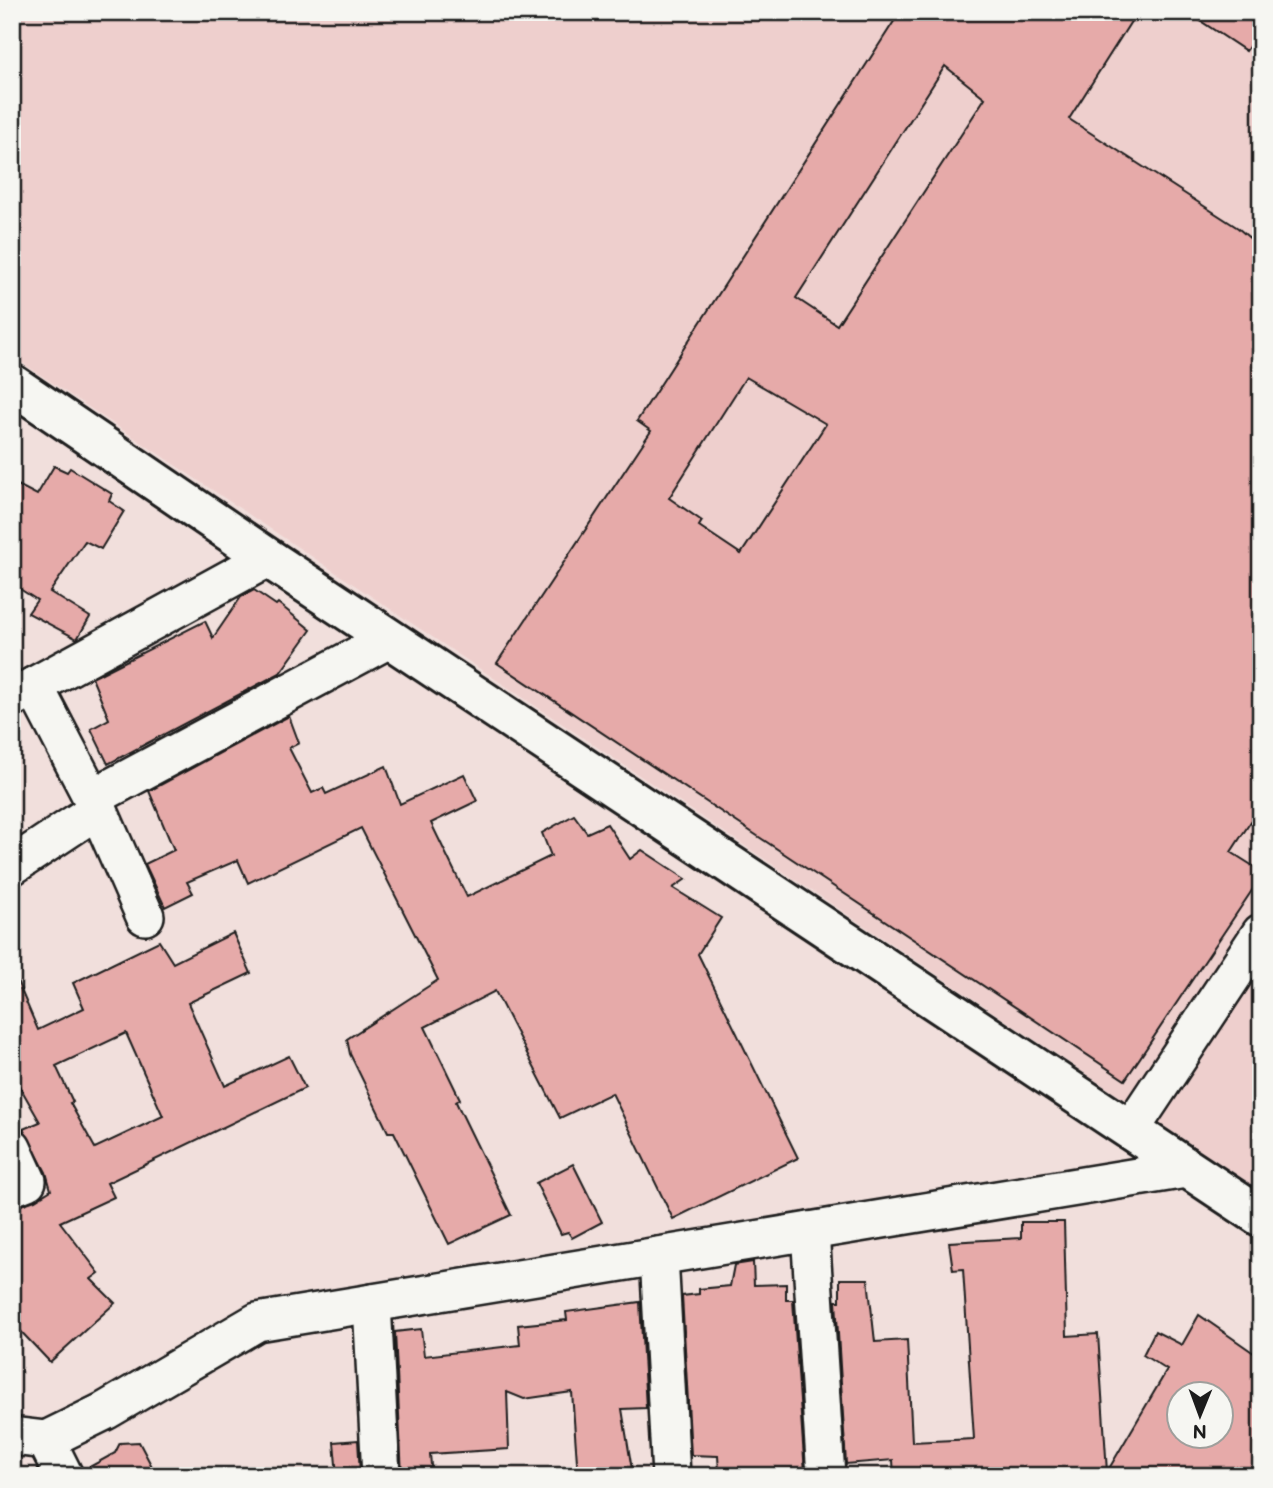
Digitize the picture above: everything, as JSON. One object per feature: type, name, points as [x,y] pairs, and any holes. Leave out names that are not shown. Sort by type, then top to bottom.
[{"type":"street","points":[[12,384],[389,639],[1261,1217]]},
{"type":"street","points":[[145,916],[95,804],[23,692],[268,558]]},
{"type":"street","points":[[12,866],[95,804],[389,639]]},
{"type":"street","points":[[1131,1129],[1261,933]]},
{"type":"street","points":[[12,1148],[27,1181],[12,1187]]},
{"type":"street","points":[[64,1476],[29,1438],[105,1411],[257,1322],[1186,1169]]},
{"type":"street","points":[[810,1231],[826,1476]]},
{"type":"street","points":[[659,1256],[671,1476]]},
{"type":"street","points":[[372,1303],[381,1476]]},
{"type":"shaded area","points":[[12,12],[1261,12],[1261,1191],[12,356]]},
{"type":"building","points":[[900,12],[1137,12],[1069,119],[1238,228],[1261,248],[1261,806],[1231,852],[1261,871],[1261,877],[1125,1080],[497,663],[651,431],[637,421]],"holes":[[[945,66],[985,98],[837,325],[796,298]],[[746,377],[826,424],[741,554],[699,526],[702,521],[669,498]]]},
{"type":"building","points":[[1187,12],[1261,12],[1261,29],[1246,51]]},
{"type":"building","points":[[54,466],[67,472],[70,468],[112,494],[109,501],[124,511],[101,549],[85,541],[50,592],[90,617],[77,639],[28,613],[37,600],[12,584],[12,482],[37,495]]},
{"type":"building","points":[[254,590],[276,605],[278,603],[311,630],[280,673],[108,764],[91,729],[109,719],[92,678],[205,621],[213,638],[241,597]]},
{"type":"building","points":[[289,716],[299,743],[289,748],[312,793],[323,788],[326,794],[386,766],[400,804],[464,774],[477,801],[431,823],[467,897],[551,856],[542,833],[574,815],[587,833],[607,824],[630,859],[642,850],[686,879],[673,888],[721,918],[698,954],[798,1158],[673,1219],[612,1093],[560,1118],[495,991],[425,1027],[460,1099],[456,1102],[511,1215],[449,1244],[394,1132],[388,1132],[350,1054],[347,1039],[438,980],[361,828],[248,883],[238,860],[187,882],[193,893],[165,907],[145,864],[174,850],[149,791]]},
{"type":"building","points":[[233,933],[251,973],[188,1003],[225,1086],[289,1056],[305,1088],[107,1183],[114,1197],[60,1222],[99,1273],[91,1279],[115,1303],[50,1362],[12,1322],[12,1208],[35,1200],[51,1190],[46,1172],[23,1129],[40,1122],[12,1073],[12,969],[38,1030],[84,1008],[73,983],[159,941],[173,963]],"holes":[[[126,1033],[163,1116],[95,1148],[70,1103],[73,1102],[56,1066]]]},
{"type":"building","points":[[573,1164],[602,1222],[572,1238],[568,1232],[561,1234],[536,1183]]},
{"type":"building","points":[[1021,1222],[1064,1222],[1067,1336],[1098,1334],[1107,1472],[1167,1370],[1143,1355],[1155,1331],[1182,1345],[1199,1315],[1261,1358],[1261,1476],[894,1476],[893,1460],[846,1464],[836,1301],[840,1301],[840,1279],[868,1279],[875,1342],[907,1340],[912,1442],[974,1439],[963,1269],[953,1270],[949,1242],[1021,1238]]},
{"type":"building","points":[[753,1262],[754,1285],[786,1284],[786,1300],[793,1300],[805,1473],[726,1476],[719,1472],[718,1456],[691,1455],[682,1296],[699,1294],[699,1289],[730,1286],[734,1265]]},
{"type":"building","points":[[640,1302],[646,1408],[622,1409],[633,1476],[578,1476],[572,1392],[524,1399],[507,1392],[509,1449],[430,1454],[432,1476],[402,1476],[395,1332],[421,1329],[424,1356],[520,1345],[518,1325],[567,1320],[566,1312]]},
{"type":"building","points":[[358,1440],[360,1474],[337,1476],[334,1442]]},
{"type":"building","points":[[139,1442],[157,1476],[85,1476],[84,1470],[115,1453],[120,1443]]}]
